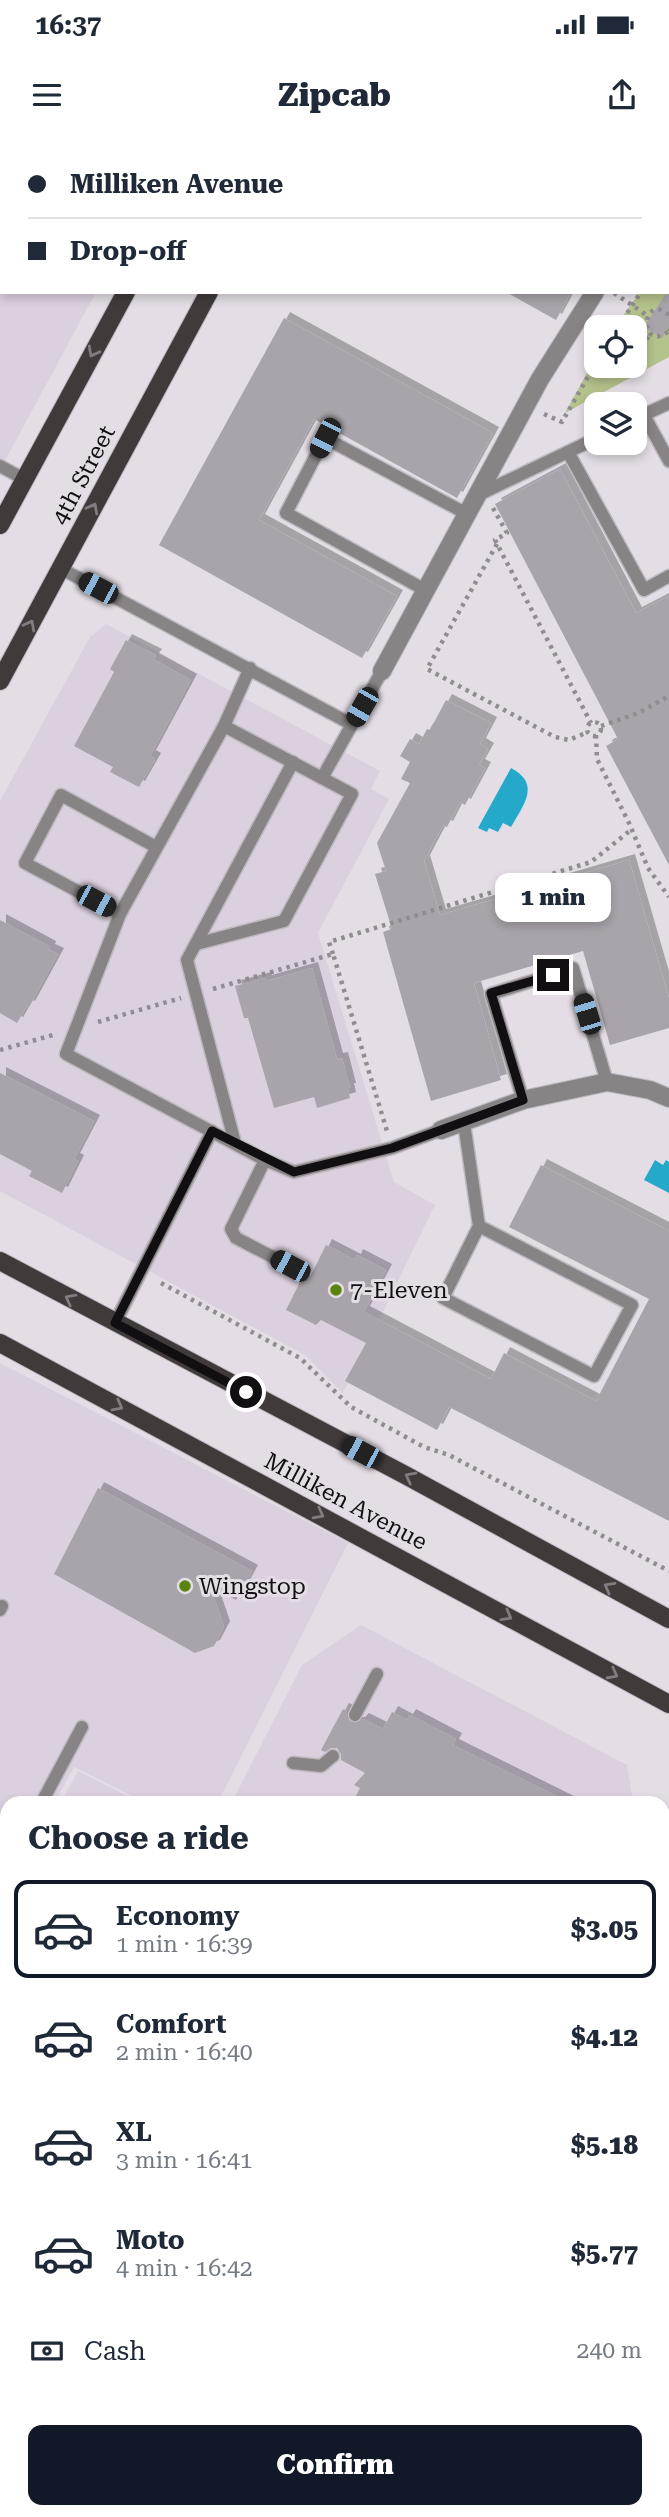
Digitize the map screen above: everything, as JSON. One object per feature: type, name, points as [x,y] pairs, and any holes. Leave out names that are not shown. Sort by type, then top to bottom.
[{"type":"main road","points":[[0,525],[124,294]]},
{"type":"main road","name":"4th Street","points":[[0,681],[208,294]]},
{"type":"main road","points":[[0,1261],[407,1476],[669,1619]]},
{"type":"main road","name":"Milliken Avenue","points":[[0,1343],[669,1704]]},
{"type":"street","points":[[382,671],[540,379],[595,294]]},
{"type":"street","points":[[441,1130],[523,1100],[607,1082],[650,1090],[669,1098]]},
{"type":"lane","points":[[647,414],[669,403]]},
{"type":"lane","points":[[647,428],[669,461]]},
{"type":"lane","points":[[425,590],[286,513],[325,438],[467,514]]},
{"type":"lane","points":[[478,495],[584,445]]},
{"type":"lane","points":[[568,453],[644,590],[669,576]]},
{"type":"lane","points":[[0,466],[24,479]]},
{"type":"lane","points":[[60,568],[351,724]]},
{"type":"lane","points":[[250,668],[224,726],[120,914],[66,1054],[265,1160],[294,1172],[392,1148],[441,1130]]},
{"type":"lane","points":[[322,778],[382,671]]},
{"type":"lane","points":[[196,944],[284,921],[352,794],[224,726]]},
{"type":"lane","points":[[234,1143],[187,960],[293,762]]},
{"type":"lane","points":[[120,914],[25,863],[61,795],[156,847]]},
{"type":"lane","points":[[523,1100],[491,993],[573,968],[607,1082]]},
{"type":"lane","points":[[464,1123],[479,1226],[443,1298],[594,1376],[632,1305],[479,1226]]},
{"type":"lane","points":[[115,1323],[212,1131]]},
{"type":"lane","points":[[265,1160],[231,1228],[236,1238],[290,1266]]},
{"type":"lane","points":[[355,1715],[377,1674]]},
{"type":"lane","points":[[45,1796],[82,1727]]},
{"type":"lane","points":[[293,1763],[321,1766],[333,1756]]},
{"type":"path","points":[[616,294],[648,316]]},
{"type":"path","points":[[627,315],[640,294]]},
{"type":"path","points":[[651,334],[646,323],[648,316],[658,310],[668,312]]},
{"type":"path","points":[[651,334],[663,335],[669,331]]},
{"type":"path","points":[[647,338],[651,334]]},
{"type":"path","points":[[538,425],[544,414],[562,422],[587,378]]},
{"type":"path","points":[[507,481],[492,507],[507,533],[495,540],[497,543],[428,669],[555,737],[569,740],[588,732],[596,735]]},
{"type":"path","points":[[497,543],[591,723],[588,732]]},
{"type":"path","points":[[601,726],[638,713],[669,696]]},
{"type":"path","points":[[591,723],[595,722],[601,726]]},
{"type":"path","points":[[601,726],[596,735],[597,759],[648,868],[669,897]]},
{"type":"path","points":[[392,1148],[329,942],[591,862],[632,829]]},
{"type":"path","points":[[0,1050],[332,954]]},
{"type":"path","points":[[161,1283],[300,1358],[351,1407],[424,1447],[449,1455],[669,1570]]},
{"type":"shaded area","points":[[0,294],[95,294],[0,470]]},
{"type":"shaded area","points":[[106,624],[380,771],[371,789],[389,799],[318,933],[394,1182],[435,1205],[343,1393],[305,1355],[0,1191],[0,801],[90,637]]},
{"type":"shaded area","points":[[0,1363],[348,1543],[221,1796],[132,1796],[74,1767],[58,1796],[0,1796]]},
{"type":"shaded area","points":[[361,1625],[627,1765],[632,1796],[235,1796],[302,1665]]},
{"type":"shaded area","points":[[78,1771],[127,1796],[64,1796]]},
{"type":"green space","points":[[639,294],[669,294],[669,357],[647,369],[647,315],[624,315]]},
{"type":"green space","points":[[584,378],[630,378],[604,392],[584,392],[584,403],[565,413]]},
{"type":"water","points":[[511,768],[520,774],[528,788],[521,810],[511,827],[503,823],[498,832],[489,828],[487,832],[478,828]]},
{"type":"water","points":[[655,1160],[663,1165],[666,1160],[669,1162],[669,1193],[644,1180]]},
{"type":"building","points":[[510,294],[570,294],[556,320]]},
{"type":"building","points":[[666,294],[669,294],[669,327],[662,338],[647,329],[647,322]]},
{"type":"building","points":[[284,318],[493,433],[457,498],[314,419],[259,520],[397,596],[362,658],[159,545]]},
{"type":"building","points":[[560,469],[636,613],[669,596],[669,865],[606,746],[618,739],[495,504]]},
{"type":"building","points":[[126,640],[156,655],[153,659],[191,680],[150,756],[155,759],[139,787],[110,772],[113,767],[74,746],[114,672],[110,669]]},
{"type":"building","points":[[446,700],[491,723],[480,744],[488,749],[479,765],[485,768],[465,805],[460,802],[447,827],[443,825],[424,861],[440,915],[629,860],[669,998],[669,1028],[610,1045],[583,951],[474,983],[501,1080],[431,1101],[383,932],[392,929],[375,874],[386,871],[377,843],[410,783],[401,779],[410,762],[400,756],[410,739],[419,744]]},
{"type":"building","points":[[0,920],[58,954],[29,1007],[27,1006],[17,1023],[0,1013]]},
{"type":"building","points":[[312,968],[337,1059],[342,1058],[350,1098],[317,1108],[314,1097],[274,1108],[248,1018],[244,1018],[235,986],[265,978],[266,981]]},
{"type":"building","points":[[0,1073],[94,1121],[74,1159],[78,1161],[62,1193],[29,1176],[32,1171],[0,1154]]},
{"type":"building","points":[[541,1165],[669,1231],[669,1521],[449,1407],[437,1430],[345,1381],[366,1343],[321,1320],[316,1325],[286,1310],[301,1280],[307,1283],[326,1245],[355,1260],[357,1255],[386,1270],[364,1312],[491,1379],[504,1353],[596,1401],[649,1299],[509,1227]]},
{"type":"building","points":[[98,1488],[252,1571],[236,1600],[210,1586],[224,1627],[214,1646],[195,1653],[54,1574]]},
{"type":"building","points":[[343,1709],[347,1711],[347,1719],[352,1723],[359,1723],[363,1719],[383,1729],[392,1712],[407,1720],[410,1715],[456,1739],[453,1745],[556,1796],[356,1796],[360,1788],[354,1785],[365,1773],[341,1760],[337,1748],[325,1752],[321,1750]]},
{"type":"place","name":"7-Eleven","points":[[336,1290]]},
{"type":"place","name":"Wingstop","points":[[185,1586]]},
{"type":"route","points":[[246,1392],[115,1323],[212,1131],[265,1160],[294,1172],[392,1148],[523,1100],[491,993],[553,975]]}]
